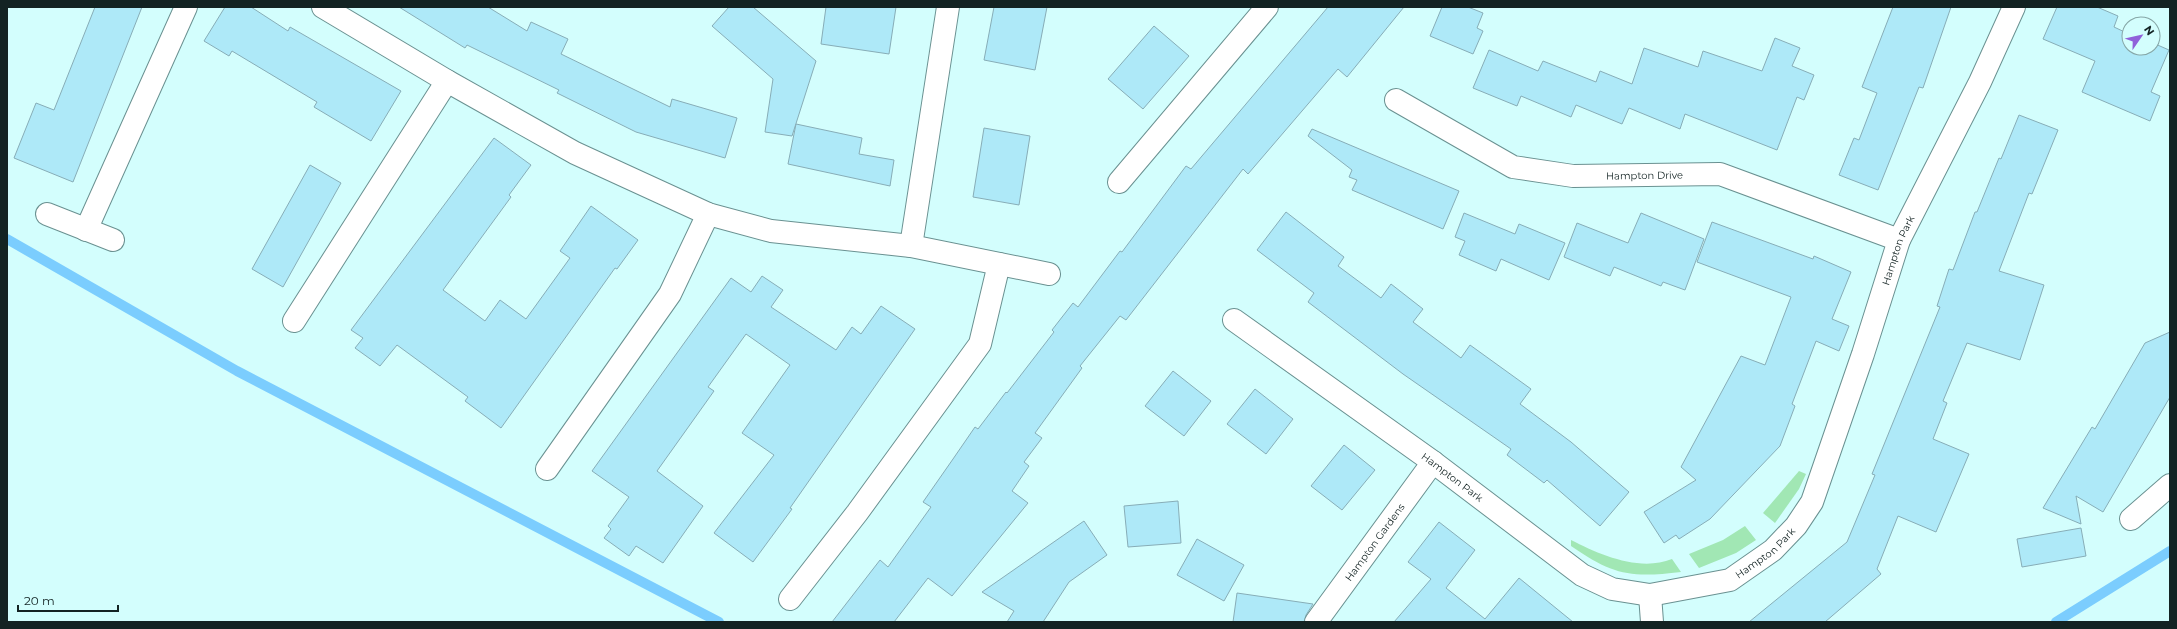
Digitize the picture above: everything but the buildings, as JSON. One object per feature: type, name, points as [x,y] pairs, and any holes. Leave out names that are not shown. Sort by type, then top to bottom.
[{"type":"street","points":[[86,230],[186,7]]},
{"type":"street","points":[[323,7],[447,81],[575,153],[708,214],[771,230],[911,246],[1049,274]]},
{"type":"street","points":[[911,246],[948,7]]},
{"type":"street","points":[[1118,182],[1267,7]]},
{"type":"street","name":"Hampton Park","points":[[1234,320],[1433,462],[1582,575],[1612,589],[1650,595],[1730,580],[1773,550],[1796,526],[1812,502],[1863,354],[1900,240],[1980,82],[2014,7]]},
{"type":"street","points":[[294,321],[447,81]]},
{"type":"street","name":"Hampton Drive","points":[[1396,100],[1513,167],[1573,176],[1720,174],[1900,240]]},
{"type":"street","points":[[47,214],[113,240]]},
{"type":"street","points":[[547,469],[670,294],[708,214]]},
{"type":"street","points":[[790,599],[857,513],[980,344],[999,264]]},
{"type":"street","name":"Hampton Gardens","points":[[1316,622],[1433,462]]},
{"type":"street","points":[[2131,519],[2170,485]]},
{"type":"street","points":[[1650,595],[1652,622]]},
{"type":"green space","points":[[1799,471],[1806,474],[1799,489],[1775,523],[1763,513]]},
{"type":"green space","points":[[1745,526],[1756,540],[1736,553],[1699,568],[1689,554],[1723,540]]},
{"type":"green space","points":[[1571,540],[1607,556],[1634,563],[1660,563],[1672,559],[1681,572],[1648,575],[1611,569],[1571,546]]},
{"type":"waterway","points":[[7,239],[237,371],[719,622]]},
{"type":"waterway","points":[[2056,622],[2170,551]]}]
